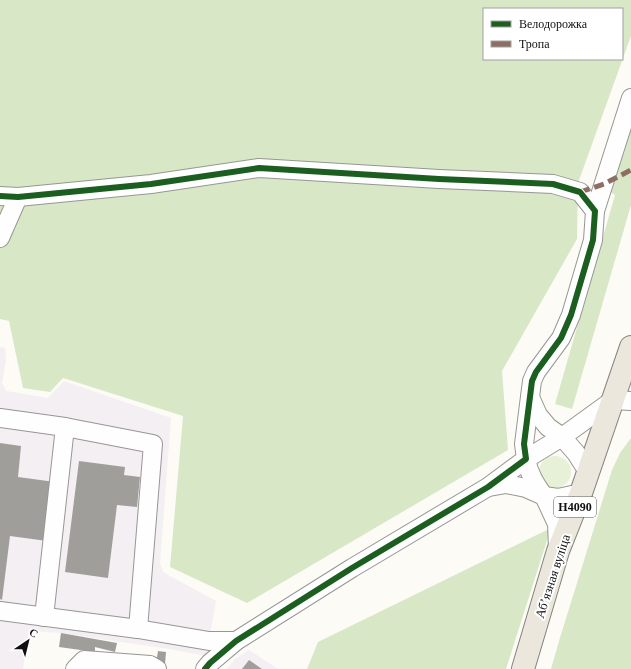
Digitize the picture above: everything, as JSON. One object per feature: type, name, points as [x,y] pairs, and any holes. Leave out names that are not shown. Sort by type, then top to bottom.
[{"type":"main road","name":"Абʼязная вуліца","points":[[523,669],[558,551],[588,472],[622,400],[631,347]]},
{"type":"street","points":[[558,551],[557,524],[544,496],[534,482],[526,459],[524,444],[532,381],[536,372],[561,338],[572,315],[593,240],[595,211],[631,98]]},
{"type":"street","points":[[0,196],[18,197],[151,184],[259,168],[553,184],[580,192],[595,211]]},
{"type":"street","points":[[0,238],[18,197]]},
{"type":"street","points":[[530,397],[538,415],[548,427],[562,437],[576,453],[588,472]]},
{"type":"street","points":[[205,669],[236,641],[352,568],[488,487],[526,459],[622,400]]},
{"type":"street","points":[[0,418],[65,426],[153,444],[138,629]]},
{"type":"street","points":[[44,617],[65,426]]},
{"type":"street","points":[[488,487],[506,484],[526,488],[544,496],[558,498],[581,493]]},
{"type":"street","points":[[0,611],[138,629],[209,641],[236,641]]},
{"type":"street","points":[[75,669],[84,660],[150,665],[157,669]]},
{"type":"shaded area","points":[[0,347],[5,348],[6,360],[2,383],[6,391],[48,398],[64,381],[171,418],[160,563],[163,572],[216,601],[206,656],[61,633],[28,631],[23,669],[0,669]]},
{"type":"shaded area","points":[[249,650],[278,669],[227,669],[235,659]]},
{"type":"green space","points":[[0,0],[631,0],[631,36],[623,58],[623,8],[483,8],[483,60],[622,60],[578,183],[577,239],[502,371],[508,450],[247,603],[170,567],[183,416],[63,378],[50,392],[23,388],[9,321],[0,319]]},
{"type":"green space","points":[[631,95],[631,205],[572,409],[555,404],[615,195],[599,184]]},
{"type":"green space","points":[[631,438],[631,669],[551,669],[612,470],[620,453]]},
{"type":"green space","points":[[552,456],[558,456],[568,463],[571,472],[570,478],[564,485],[558,488],[552,488],[542,481],[539,475],[539,469],[546,459]]},
{"type":"green space","points":[[551,528],[506,669],[307,669],[318,642]]},
{"type":"building","points":[[0,443],[21,446],[18,477],[55,482],[47,541],[10,536],[2,600],[0,599]]},
{"type":"building","points":[[79,461],[125,467],[124,475],[140,477],[137,507],[117,505],[108,578],[65,572]]},
{"type":"building","points":[[61,633],[117,643],[115,652],[95,647],[95,652],[59,647]]},
{"type":"building","points":[[158,651],[166,652],[165,664],[156,663]]},
{"type":"building","points":[[249,660],[262,669],[242,669]]},
{"type":"marked path","points":[[580,192],[604,184],[631,170]]},
{"type":"cycle path","points":[[0,196],[18,197],[151,184],[259,168],[439,179],[553,184],[580,192],[595,211],[593,240],[571,315],[561,338],[536,372],[532,381],[524,444],[526,459],[488,487],[352,568],[236,641],[205,669]]}]
